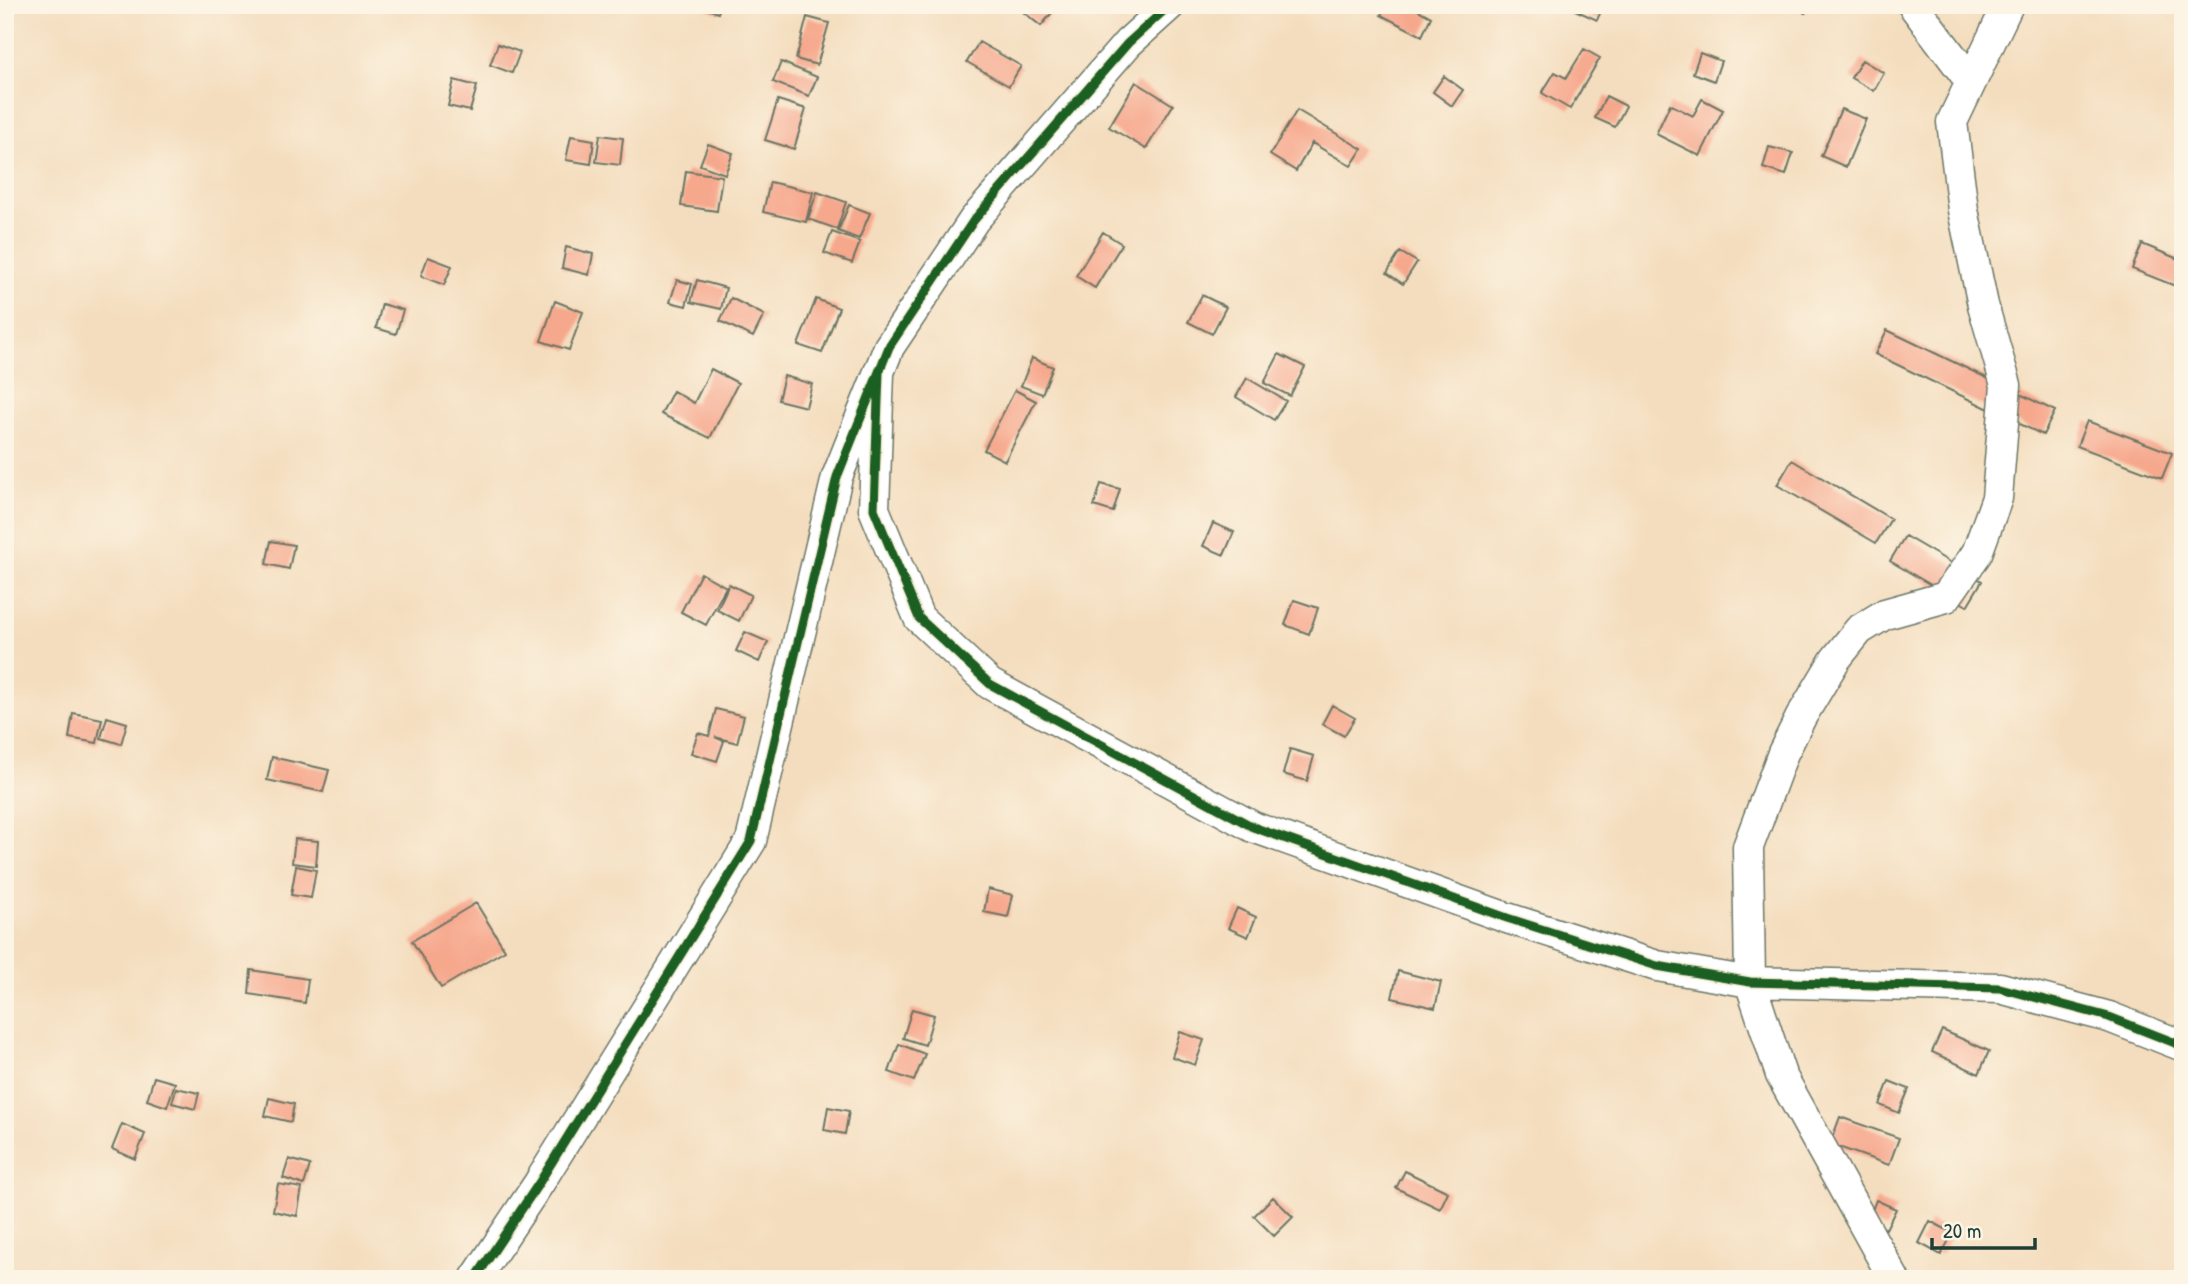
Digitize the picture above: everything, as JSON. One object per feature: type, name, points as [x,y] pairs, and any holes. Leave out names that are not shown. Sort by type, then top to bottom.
[{"type":"street","points":[[475,1279],[539,1183],[751,841],[837,477],[889,347],[974,220],[1128,43],[1170,5]]},
{"type":"street","points":[[1913,5],[1971,82]]},
{"type":"street","points":[[1894,1279],[1781,1075],[1750,982],[1748,847],[1783,753],[1835,660],[1859,630],[1885,614],[1946,597],[1977,553],[1997,498],[2006,385],[1983,305],[1963,210],[1952,121],[2008,5]]},
{"type":"street","points":[[879,373],[874,509],[919,618],[990,684],[1253,827],[1507,918],[1657,966],[1750,982],[2000,988],[2109,1017],[2183,1046]]},
{"type":"building","points":[[697,5],[721,5],[718,13]]},
{"type":"building","points":[[1027,5],[1051,5],[1055,9],[1041,26],[1022,11]]},
{"type":"building","points":[[1386,5],[1409,5],[1431,17],[1422,36],[1381,15]]},
{"type":"building","points":[[1564,5],[1604,5],[1597,20]]},
{"type":"building","points":[[1793,5],[1810,5],[1805,13]]},
{"type":"building","points":[[807,17],[829,23],[817,65],[796,59]]},
{"type":"building","points":[[979,42],[1021,66],[1009,86],[967,62]]},
{"type":"building","points":[[498,44],[520,52],[512,73],[490,65]]},
{"type":"building","points":[[1584,49],[1600,58],[1570,109],[1542,93],[1555,72],[1566,78]]},
{"type":"building","points":[[1700,53],[1721,61],[1714,81],[1693,73]]},
{"type":"building","points":[[1862,60],[1884,73],[1874,91],[1851,78]]},
{"type":"building","points":[[781,62],[817,77],[809,96],[773,82]]},
{"type":"building","points":[[1444,76],[1463,90],[1452,106],[1433,92]]},
{"type":"building","points":[[454,80],[477,86],[470,111],[448,106]]},
{"type":"building","points":[[1136,82],[1173,105],[1146,149],[1109,127]]},
{"type":"building","points":[[1606,96],[1626,106],[1615,127],[1595,118]]},
{"type":"building","points":[[1702,99],[1723,110],[1700,156],[1656,134],[1670,104],[1693,116]]},
{"type":"building","points":[[778,100],[806,109],[794,149],[765,140]]},
{"type":"building","points":[[1841,109],[1866,119],[1846,167],[1821,156]]},
{"type":"building","points":[[1297,110],[1362,149],[1351,166],[1312,143],[1296,171],[1270,155]]},
{"type":"building","points":[[600,135],[623,138],[620,165],[596,162]]},
{"type":"building","points":[[571,136],[594,140],[591,164],[566,160]]},
{"type":"building","points":[[708,144],[733,153],[725,174],[700,165]]},
{"type":"building","points":[[1769,147],[1793,153],[1786,175],[1763,168]]},
{"type":"building","points":[[686,171],[722,176],[717,211],[681,206]]},
{"type":"building","points":[[770,182],[813,192],[806,222],[763,212]]},
{"type":"building","points":[[817,192],[846,202],[837,229],[808,219]]},
{"type":"building","points":[[849,205],[870,213],[859,239],[838,231]]},
{"type":"building","points":[[832,232],[860,242],[852,263],[824,253]]},
{"type":"building","points":[[1103,232],[1122,244],[1095,288],[1076,276]]},
{"type":"building","points":[[2142,244],[2183,261],[2183,289],[2132,269]]},
{"type":"building","points":[[566,247],[593,254],[589,275],[562,268]]},
{"type":"building","points":[[1400,252],[1417,262],[1403,284],[1387,273]]},
{"type":"building","points":[[428,257],[452,266],[444,285],[421,276]]},
{"type":"building","points":[[677,280],[692,284],[686,306],[670,302]]},
{"type":"building","points":[[697,280],[726,288],[721,309],[691,302]]},
{"type":"building","points":[[1202,295],[1226,307],[1212,334],[1188,322]]},
{"type":"building","points":[[731,298],[764,315],[753,337],[720,321]]},
{"type":"building","points":[[816,299],[839,308],[822,353],[798,345]]},
{"type":"building","points":[[555,301],[583,312],[569,350],[541,341]]},
{"type":"building","points":[[382,304],[403,310],[396,334],[376,328]]},
{"type":"building","points":[[1887,330],[2055,411],[2043,435],[1875,354]]},
{"type":"building","points":[[1279,354],[1305,367],[1290,396],[1264,383]]},
{"type":"building","points":[[1032,358],[1053,367],[1042,394],[1021,386]]},
{"type":"building","points":[[711,369],[738,383],[710,438],[661,414],[673,391],[694,403]]},
{"type":"building","points":[[784,376],[812,384],[806,407],[778,400]]},
{"type":"building","points":[[1247,378],[1286,401],[1274,420],[1236,397]]},
{"type":"building","points":[[1015,390],[1036,401],[1005,461],[984,450]]},
{"type":"building","points":[[2087,421],[2172,453],[2162,478],[2077,446]]},
{"type":"building","points":[[1792,460],[1891,519],[1876,543],[1777,485]]},
{"type":"building","points":[[1101,484],[1120,489],[1113,512],[1094,506]]},
{"type":"building","points":[[1213,523],[1234,532],[1224,555],[1203,546]]},
{"type":"building","points":[[1905,536],[1982,581],[1967,606],[1890,561]]},
{"type":"building","points":[[271,541],[294,545],[289,569],[266,564]]},
{"type":"building","points":[[701,573],[726,587],[706,625],[681,612]]},
{"type":"building","points":[[729,584],[751,595],[739,621],[717,610]]},
{"type":"building","points":[[1294,600],[1318,608],[1309,634],[1285,625]]},
{"type":"building","points":[[745,632],[768,642],[759,662],[736,651]]},
{"type":"building","points":[[1332,705],[1355,718],[1344,736],[1322,724]]},
{"type":"building","points":[[716,709],[744,716],[737,743],[715,737],[724,741],[717,761],[691,753],[698,733],[709,736]]},
{"type":"building","points":[[73,713],[102,719],[97,743],[69,738]]},
{"type":"building","points":[[107,717],[127,723],[121,744],[101,738]]},
{"type":"building","points":[[1290,749],[1314,756],[1307,781],[1283,774]]},
{"type":"building","points":[[272,757],[329,770],[323,792],[267,780]]},
{"type":"building","points":[[295,839],[318,841],[316,866],[292,863]]},
{"type":"building","points":[[296,866],[316,870],[311,898],[291,895]]},
{"type":"building","points":[[988,889],[1013,895],[1008,917],[984,912]]},
{"type":"building","points":[[476,903],[505,950],[441,988],[412,941]]},
{"type":"building","points":[[1237,908],[1256,917],[1248,937],[1228,928]]},
{"type":"building","points":[[251,970],[308,979],[305,1003],[249,994]]},
{"type":"building","points":[[1398,971],[1441,982],[1435,1008],[1392,998]]},
{"type":"building","points":[[912,1009],[934,1015],[925,1045],[903,1038]]},
{"type":"building","points":[[1942,1030],[1989,1051],[1979,1074],[1932,1052]]},
{"type":"building","points":[[1180,1032],[1204,1040],[1195,1065],[1172,1057]]},
{"type":"building","points":[[899,1044],[925,1054],[914,1081],[889,1072]]},
{"type":"building","points":[[154,1077],[175,1083],[167,1107],[147,1100]]},
{"type":"building","points":[[1889,1081],[1909,1089],[1899,1113],[1880,1105]]},
{"type":"building","points":[[176,1088],[199,1093],[195,1109],[172,1103]]},
{"type":"building","points":[[269,1098],[294,1104],[291,1122],[265,1116]]},
{"type":"building","points":[[828,1107],[849,1111],[845,1134],[824,1130]]},
{"type":"building","points":[[1840,1117],[1899,1138],[1889,1165],[1830,1144]]},
{"type":"building","points":[[122,1124],[145,1134],[135,1159],[112,1149]]},
{"type":"building","points":[[289,1159],[310,1165],[304,1185],[283,1178]]},
{"type":"building","points":[[1405,1171],[1448,1192],[1440,1209],[1396,1188]]},
{"type":"building","points":[[278,1184],[302,1188],[297,1216],[273,1211]]},
{"type":"building","points":[[1273,1197],[1293,1217],[1274,1236],[1254,1216]]},
{"type":"building","points":[[1876,1200],[1896,1209],[1886,1229],[1868,1220]]},
{"type":"building","points":[[1930,1221],[1953,1233],[1941,1255],[1919,1243]]},
{"type":"cycle path","points":[[475,1279],[539,1183],[751,841],[837,477],[889,347],[974,220],[1128,43],[1170,5]]},
{"type":"cycle path","points":[[879,373],[874,509],[919,618],[990,684],[1253,827],[1507,918],[1657,966],[1750,982],[2000,988],[2109,1017],[2183,1046]]}]
